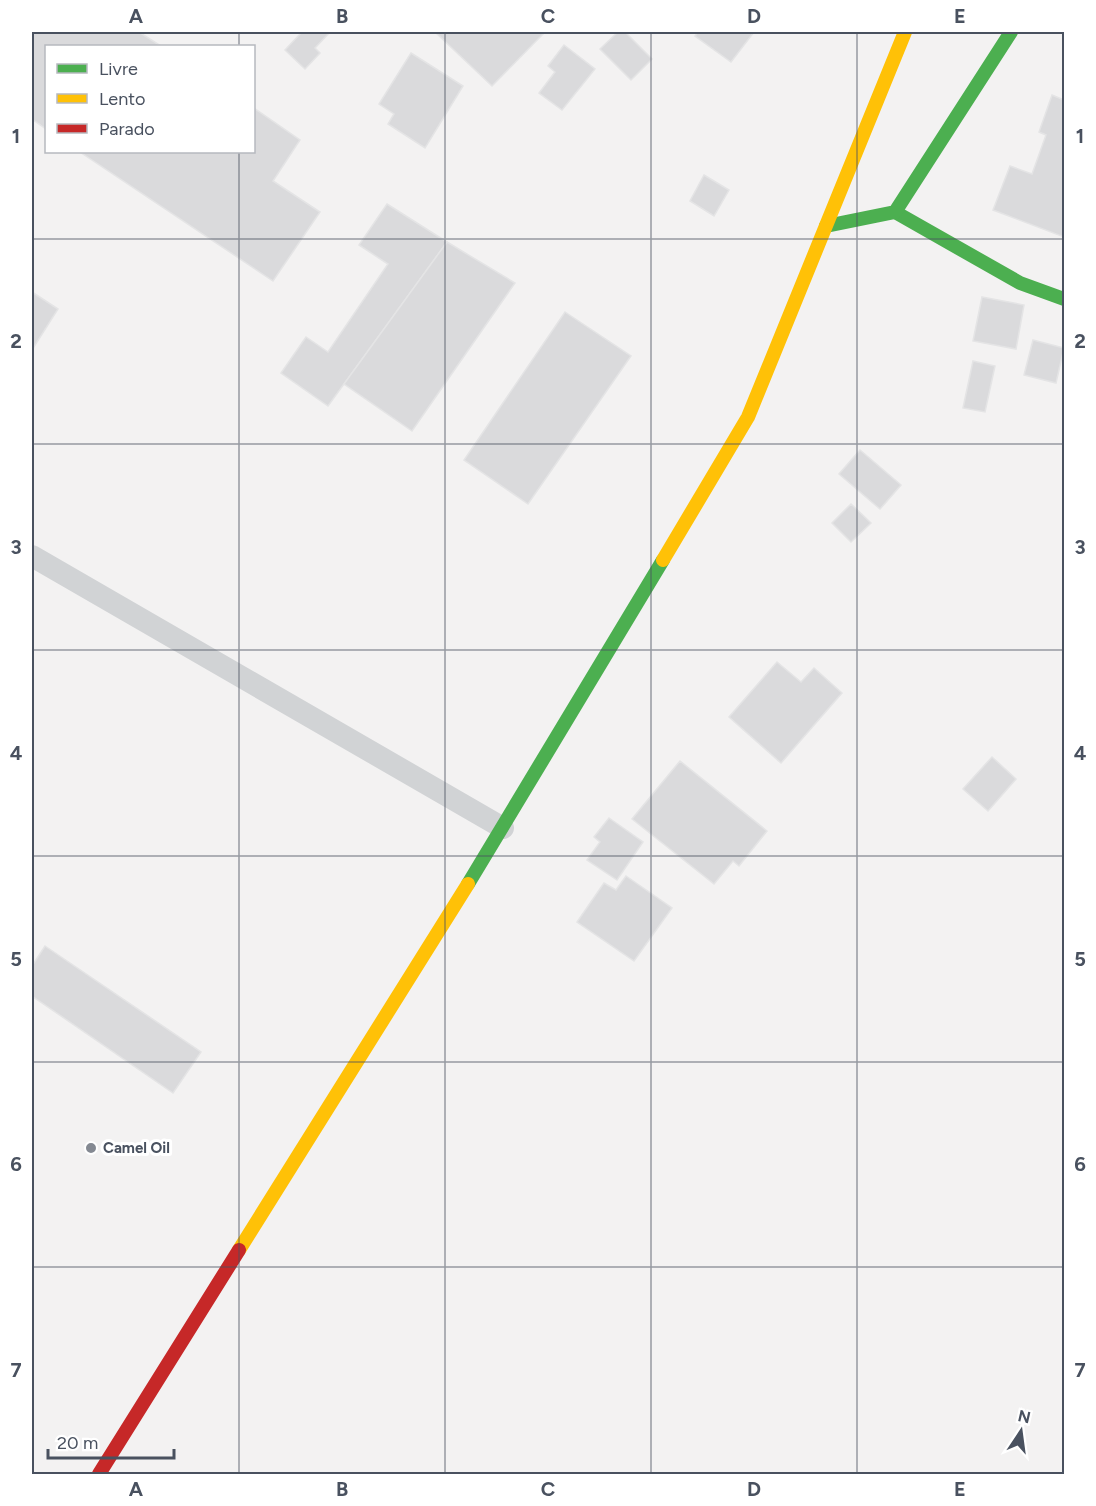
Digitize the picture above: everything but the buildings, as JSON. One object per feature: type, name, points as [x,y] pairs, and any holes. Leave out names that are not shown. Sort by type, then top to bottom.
[{"type":"main road","points":[[99,1474],[503,828],[748,417],[904,32]]},
{"type":"main road","points":[[895,212],[1011,32]]},
{"type":"main road","points":[[825,226],[895,212],[1020,283],[1065,299]]},
{"type":"lane","points":[[32,556],[503,828]]},
{"type":"traffic: fast","points":[[826,226],[895,212],[1011,32]]},
{"type":"traffic: fast","points":[[895,212],[1020,283],[1064,299]]},
{"type":"traffic: fast","points":[[468,884],[663,560]]},
{"type":"traffic: slow","points":[[663,560],[748,417],[905,32]]},
{"type":"traffic: slow","points":[[239,1250],[468,884]]},
{"type":"traffic: jam","points":[[99,1474],[239,1250]]},
{"type":"place","name":"Camel Oil","points":[[91,1148]]}]
